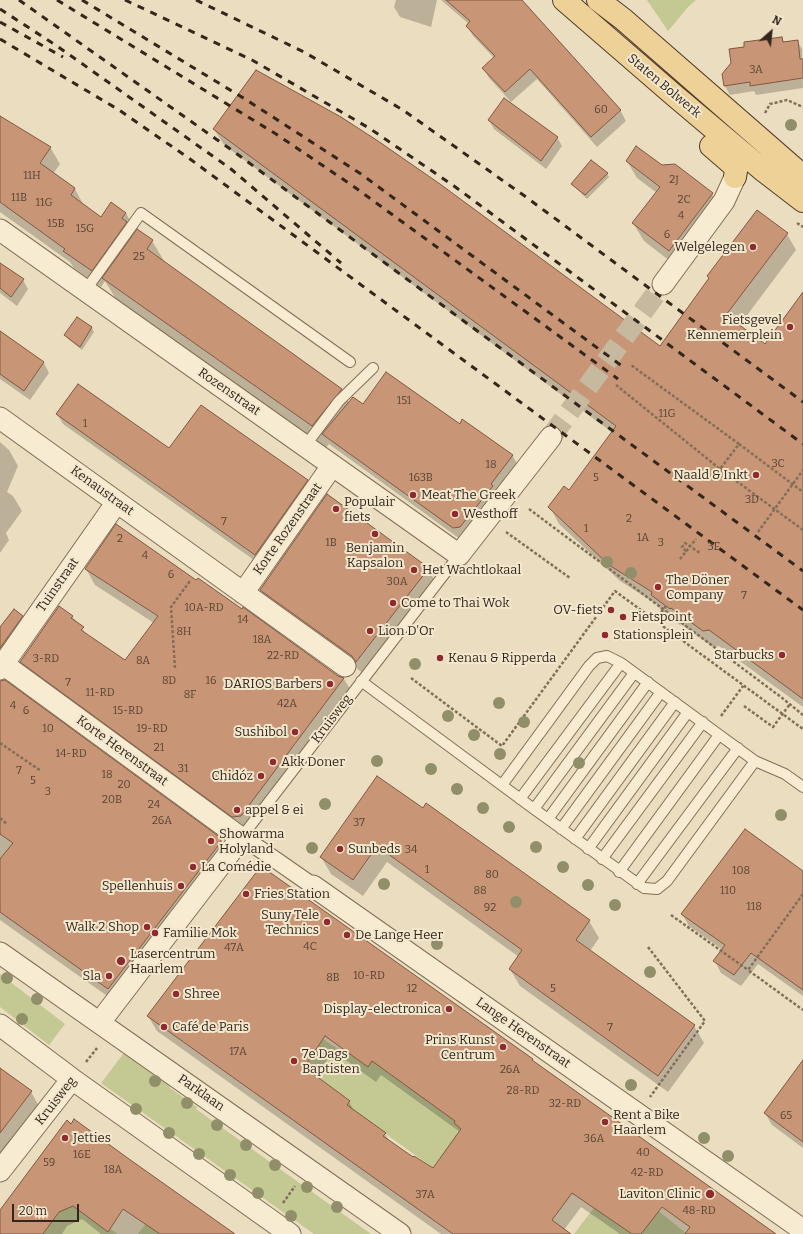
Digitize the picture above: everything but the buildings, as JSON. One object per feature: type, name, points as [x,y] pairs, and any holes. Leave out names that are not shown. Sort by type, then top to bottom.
[{"type":"main road","name":"Staten Bolwerk","points":[[564,0],[764,171],[803,201]]},
{"type":"main road","name":"Staten Bolwerk","points":[[598,0],[623,19],[803,176]]},
{"type":"main road","points":[[675,96],[679,119],[733,165],[736,171],[735,177]]},
{"type":"street","points":[[663,284],[724,201],[735,177]]},
{"type":"street","name":"Rozenstraat","points":[[0,230],[459,555]]},
{"type":"street","name":"Kenaustraat","points":[[0,418],[345,666]]},
{"type":"street","name":"Kruisweg","points":[[459,555],[551,437]]},
{"type":"street","name":"Korte Rozenstraat","points":[[243,593],[332,466]]},
{"type":"street","name":"Tuinstraat","points":[[2,666],[117,502]]},
{"type":"street","name":"Korte Herenstraat","points":[[2,666],[241,838]]},
{"type":"street","name":"Kruisweg","points":[[106,1026],[241,838]]},
{"type":"street","name":"Lange Herenstraat","points":[[241,838],[254,845],[313,886],[803,1230]]},
{"type":"street","name":"Parklaan","points":[[0,953],[400,1234]]},
{"type":"street","points":[[0,1025],[72,1079],[290,1234]]},
{"type":"street","name":"Kruisweg","points":[[0,1171],[72,1079]]},
{"type":"lane","points":[[85,291],[141,213],[350,362]]},
{"type":"lane","points":[[305,446],[339,401],[373,368]]},
{"type":"lane","name":"Kruisweg","points":[[241,838],[361,680],[459,555]]},
{"type":"lane","points":[[502,785],[594,660],[607,656],[634,672],[755,761],[785,774],[803,787]]},
{"type":"lane","points":[[520,799],[621,663]]},
{"type":"lane","points":[[534,809],[634,672]]},
{"type":"lane","points":[[361,680],[619,872],[637,884],[650,888],[657,889],[662,886],[755,761]]},
{"type":"lane","points":[[548,819],[648,682]]},
{"type":"lane","points":[[560,829],[661,692]]},
{"type":"lane","points":[[575,839],[675,702]]},
{"type":"lane","points":[[588,848],[688,712]]},
{"type":"lane","points":[[602,859],[703,722]]},
{"type":"lane","points":[[619,872],[719,735]]},
{"type":"lane","points":[[637,884],[738,748]]},
{"type":"path","points":[[764,115],[770,104],[787,100],[803,107]]},
{"type":"path","points":[[631,365],[803,492]]},
{"type":"path","points":[[616,385],[720,469],[803,530]]},
{"type":"path","points":[[720,469],[739,444]]},
{"type":"path","points":[[758,532],[803,470]]},
{"type":"path","points":[[528,509],[803,715]]},
{"type":"path","points":[[515,538],[570,578]]},
{"type":"path","points":[[680,559],[696,539]]},
{"type":"path","points":[[686,551],[682,547],[685,543],[700,553]]},
{"type":"path","points":[[175,668],[172,607],[203,564]]},
{"type":"path","points":[[410,678],[502,746],[615,591],[803,730]]},
{"type":"path","points":[[655,620],[666,606]]},
{"type":"path","points":[[744,706],[773,727],[790,704]]},
{"type":"path","points":[[0,743],[40,770]]},
{"type":"path","points":[[0,818],[7,824]]},
{"type":"path","points":[[748,970],[803,894]]},
{"type":"path","points":[[671,915],[803,1010]]},
{"type":"path","points":[[638,1114],[705,1021],[648,947]]},
{"type":"path","name":"Kruisweg","points":[[72,1079],[106,1026]]},
{"type":"green space","points":[[647,0],[696,0],[688,7],[668,31]]},
{"type":"green space","points":[[0,974],[65,1024],[49,1045],[0,1007]]},
{"type":"green space","points":[[293,998],[334,1024],[323,1039],[347,1055],[353,1047],[484,1128],[451,1143],[433,1168],[300,1072]]},
{"type":"green space","points":[[127,1049],[168,1078],[170,1088],[197,1107],[196,1109],[371,1234],[314,1234],[101,1083]]},
{"type":"green space","points":[[86,1161],[103,1224],[118,1234],[36,1234]]},
{"type":"green space","points":[[627,1185],[687,1234],[574,1234],[606,1192]]},
{"type":"green space","points":[[149,1219],[171,1234],[138,1234]]},
{"type":"tunnel","points":[[551,437],[663,284]]},
{"type":"railway","points":[[19,0],[233,151],[803,571]]},
{"type":"railway","points":[[57,0],[276,134],[353,186],[618,379]]},
{"type":"railway","points":[[82,0],[245,99],[361,174],[626,369]]},
{"type":"railway","points":[[125,0],[252,60],[369,128],[454,186],[803,444]]},
{"type":"railway","points":[[196,0],[304,52],[403,110],[526,197],[803,402]]},
{"type":"railway","points":[[0,9],[57,46],[231,169],[341,263]]},
{"type":"railway","points":[[0,22],[63,57]]},
{"type":"railway","points":[[0,39],[119,110],[190,159],[803,610]]},
{"type":"place","name":"Welgelegen","points":[[753,247]]},
{"type":"place","name":"Fietsgevel Kennemerplein","points":[[790,327]]},
{"type":"place","name":"Naald & Inkt","points":[[756,475]]},
{"type":"place","name":"Meat The Greek","points":[[413,495]]},
{"type":"place","name":"Populair fiets","points":[[336,509]]},
{"type":"place","name":"Westhoff","points":[[455,514]]},
{"type":"place","name":"Benjamin Kapsalon","points":[[375,534]]},
{"type":"place","name":"Het Wachtlokaal","points":[[414,570]]},
{"type":"place","name":"The Döner Company","points":[[658,587]]},
{"type":"place","name":"Come to Thai Wok","points":[[393,603]]},
{"type":"place","name":"OV-fiets","points":[[611,610]]},
{"type":"place","name":"Fietspoint","points":[[623,617]]},
{"type":"place","name":"Lion D'Or","points":[[370,631]]},
{"type":"place","name":"Stationsplein","points":[[605,635]]},
{"type":"place","name":"Starbucks","points":[[782,655]]},
{"type":"place","name":"Kenau & Ripperda","points":[[440,658]]},
{"type":"place","name":"DARIOS Barbers","points":[[330,684]]},
{"type":"place","name":"Sushibol","points":[[295,732]]},
{"type":"place","name":"Akk Doner","points":[[273,762]]},
{"type":"place","name":"Chidóz","points":[[261,776]]},
{"type":"place","name":"appel & ei","points":[[237,810]]},
{"type":"place","name":"Showarma Holyland","points":[[211,841]]},
{"type":"place","name":"Sunbeds","points":[[340,849]]},
{"type":"place","name":"La Comédie","points":[[193,867]]},
{"type":"place","name":"Spellenhuis","points":[[181,886]]},
{"type":"place","name":"Fries Station","points":[[246,894]]},
{"type":"place","name":"Suny Tele Technics","points":[[327,922]]},
{"type":"place","name":"Walk 2 Shop","points":[[147,927]]},
{"type":"place","name":"Familie Mok","points":[[155,933]]},
{"type":"place","name":"De Lange Heer","points":[[347,935]]},
{"type":"place","name":"Lasercentrum Haarlem","points":[[121,961]]},
{"type":"place","name":"Sla","points":[[109,976]]},
{"type":"place","name":"Shree","points":[[176,994]]},
{"type":"place","name":"Display-electronica","points":[[449,1009]]},
{"type":"place","name":"Café de Paris","points":[[164,1027]]},
{"type":"place","name":"Prins Kunst Centrum","points":[[503,1047]]},
{"type":"place","name":"7e Dags Baptisten","points":[[294,1061]]},
{"type":"place","name":"Rent a Bike Haarlem","points":[[605,1122]]},
{"type":"place","name":"Jetties","points":[[65,1138]]},
{"type":"place","name":"Laviton Clinic","points":[[710,1194]]}]
